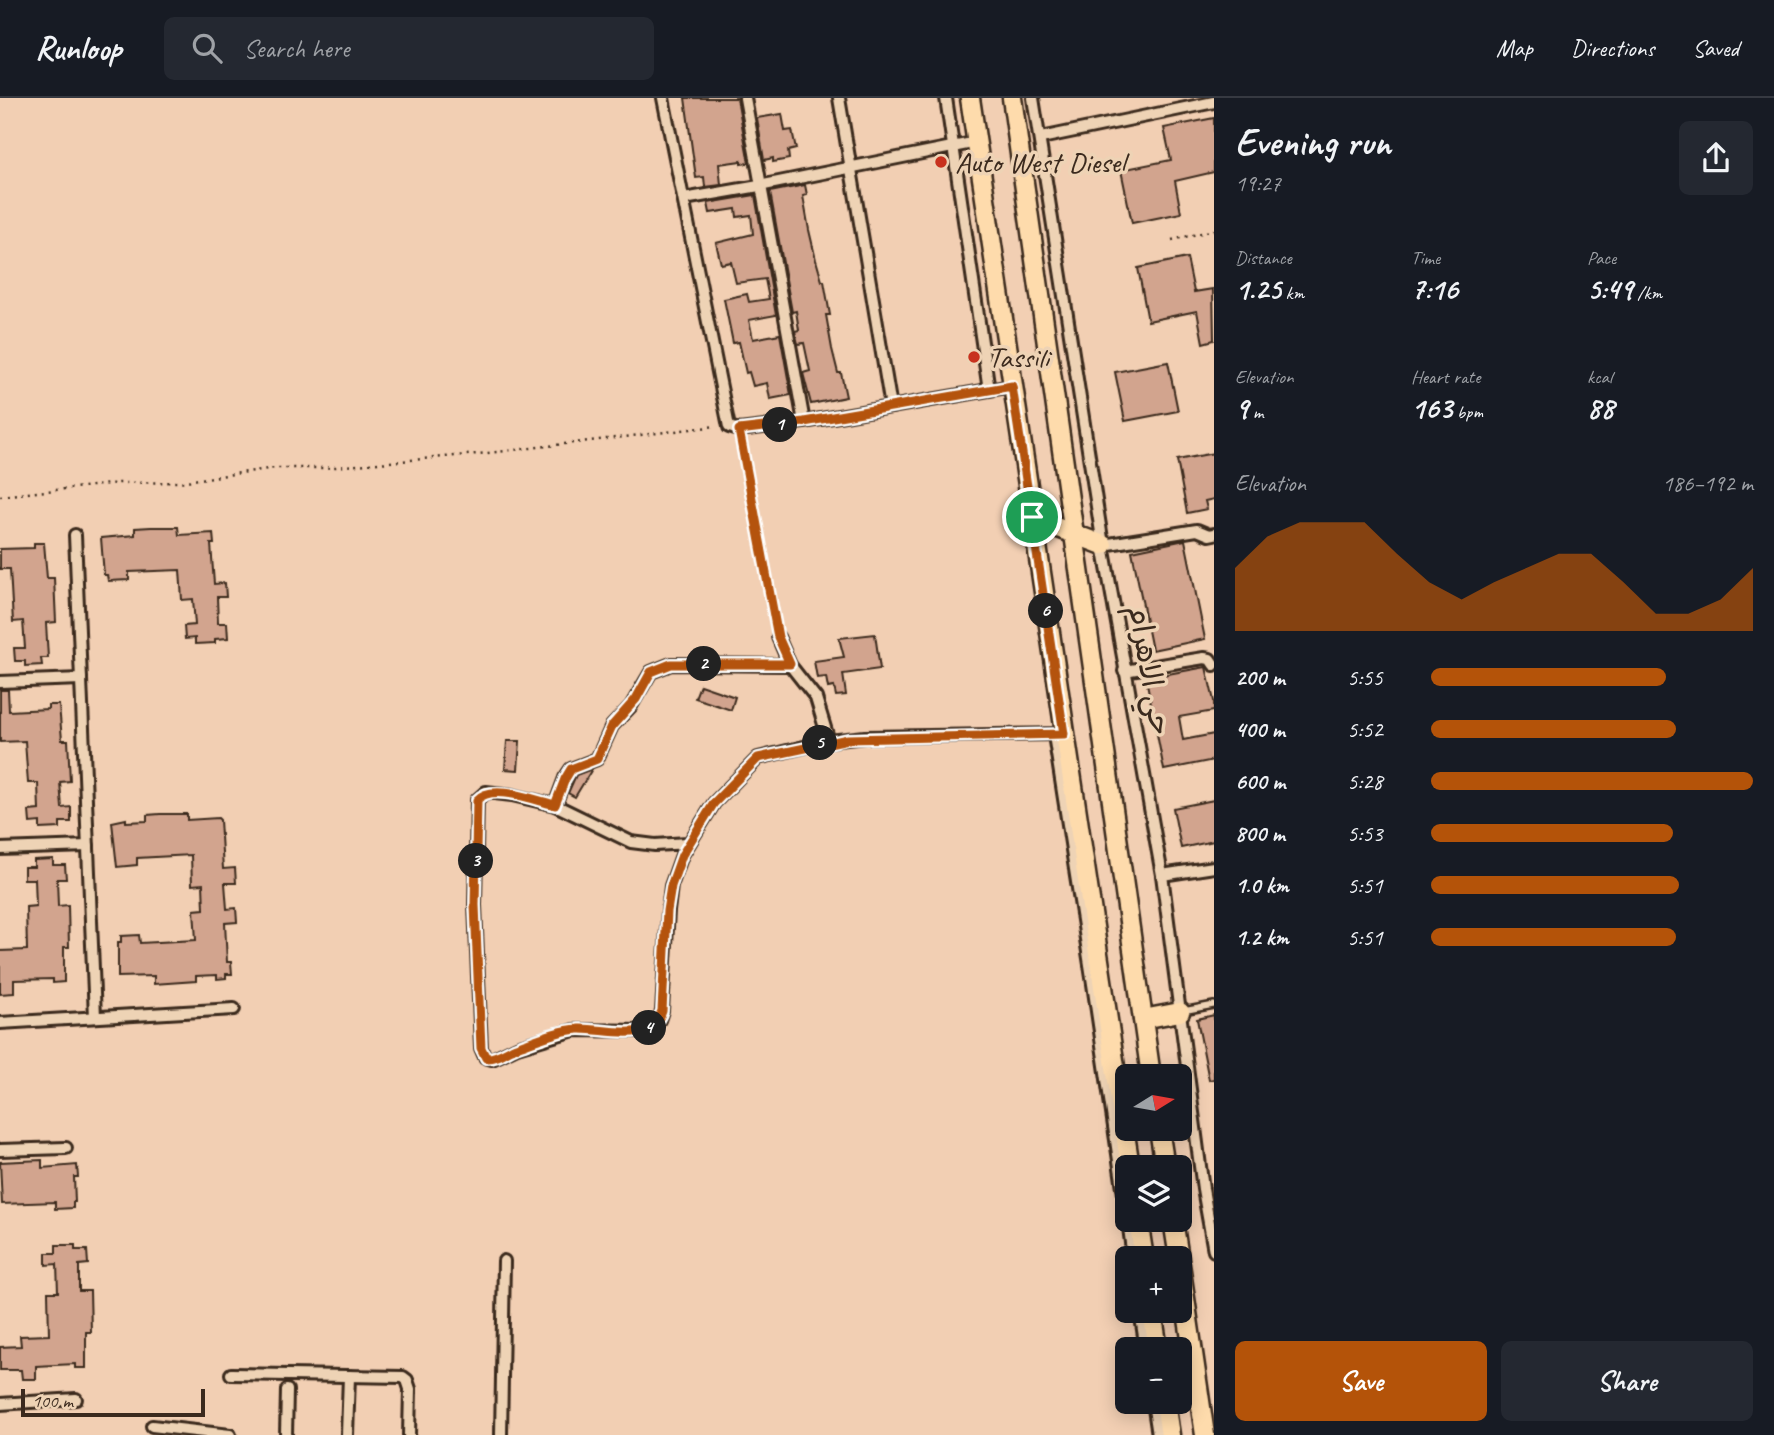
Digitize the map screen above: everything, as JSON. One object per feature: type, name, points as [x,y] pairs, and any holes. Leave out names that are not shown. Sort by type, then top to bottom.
[{"type":"main road","points":[[970,98],[1032,517],[1059,734],[1128,1155]]},
{"type":"main road","points":[[1012,98],[1149,1064]]},
{"type":"main road","points":[[1032,517],[1103,545]]},
{"type":"main road","points":[[1143,1019],[1180,1012]]},
{"type":"main road","points":[[1189,1323],[1205,1435]]},
{"type":"main road","points":[[1167,1414],[1170,1435]]},
{"type":"street","points":[[663,98],[728,425],[739,430],[804,422],[1012,386]]},
{"type":"street","points":[[745,98],[804,422]]},
{"type":"street","points":[[839,98],[891,407]]},
{"type":"street","points":[[946,98],[989,390]]},
{"type":"street","name":"حي الاهرام","points":[[1033,98],[1103,545],[1162,875],[1214,1251]]},
{"type":"street","points":[[1041,138],[1214,102]]},
{"type":"street","points":[[684,199],[977,142]]},
{"type":"street","points":[[1103,545],[1196,530],[1214,534]]},
{"type":"street","points":[[75,535],[95,1017]]},
{"type":"street","points":[[778,637],[790,664],[816,698],[830,741]]},
{"type":"street","points":[[1124,671],[1204,658],[1210,659],[1214,665]]},
{"type":"street","points":[[555,805],[571,769],[597,759],[612,726],[636,699],[651,672],[671,664],[790,664]]},
{"type":"street","points":[[0,682],[81,679]]},
{"type":"street","points":[[688,843],[655,845],[631,842],[555,805],[493,791],[483,793],[477,800],[475,905],[483,1055],[488,1059],[579,1029],[644,1031],[659,1020],[662,1011],[667,911],[671,886],[688,843],[714,803],[758,758],[830,741],[865,737],[1059,734],[1118,1155]]},
{"type":"street","points":[[0,849],[88,846]]},
{"type":"street","points":[[1162,875],[1214,867]]},
{"type":"street","points":[[0,1023],[234,1009]]},
{"type":"street","points":[[0,1150],[66,1148]]},
{"type":"street","points":[[501,1435],[504,1261]]},
{"type":"street","points":[[231,1374],[403,1377],[410,1389],[409,1435]]},
{"type":"street","points":[[347,1435],[349,1376]]},
{"type":"street","points":[[286,1435],[287,1390]]},
{"type":"street","points":[[0,1404],[76,1399]]},
{"type":"street","points":[[1155,1414],[1158,1435]]},
{"type":"street","points":[[152,1426],[230,1435]]},
{"type":"lane","points":[[1180,1012],[1214,1005]]},
{"type":"path","points":[[1172,240],[1214,230]]},
{"type":"path","points":[[0,496],[125,483],[179,482],[275,468],[324,468],[488,453],[683,428],[728,425]]},
{"type":"path","points":[[739,430],[778,637]]},
{"type":"building","points":[[685,98],[737,98],[749,163],[741,164],[741,161],[719,164],[721,185],[705,187],[704,177],[696,178]]},
{"type":"building","points":[[782,114],[785,131],[792,130],[796,149],[788,151],[789,159],[773,162],[773,158],[764,160],[757,118]]},
{"type":"building","points":[[1214,118],[1214,172],[1175,181],[1181,213],[1132,223],[1121,170],[1171,160],[1164,128]]},
{"type":"building","points":[[805,185],[807,195],[803,196],[816,260],[824,281],[832,349],[846,397],[811,404],[803,373],[810,371],[804,343],[798,344],[795,331],[799,330],[796,311],[792,312],[770,192]]},
{"type":"building","points":[[755,195],[776,315],[749,320],[753,339],[780,334],[791,395],[770,399],[767,383],[753,386],[749,372],[746,373],[739,342],[733,343],[724,299],[747,294],[749,302],[769,299],[765,279],[736,283],[731,262],[721,264],[716,243],[753,234],[751,215],[737,217],[736,209],[710,213],[708,203]]},
{"type":"building","points":[[1187,258],[1194,292],[1213,289],[1214,340],[1203,343],[1197,311],[1148,321],[1138,268]]},
{"type":"building","points":[[1168,362],[1178,411],[1125,421],[1115,372]]},
{"type":"building","points":[[1214,453],[1214,499],[1205,501],[1207,509],[1187,513],[1177,460]]},
{"type":"building","points":[[178,527],[179,535],[213,533],[214,544],[211,544],[214,584],[225,583],[226,597],[217,597],[218,623],[227,623],[228,638],[215,639],[215,643],[195,644],[195,638],[185,639],[184,626],[195,625],[193,599],[182,600],[180,570],[129,572],[129,580],[108,581],[107,575],[104,575],[101,538],[135,535],[135,528]]},
{"type":"building","points":[[1185,540],[1205,639],[1152,650],[1132,551]]},
{"type":"building","points":[[34,543],[44,543],[47,578],[54,578],[56,622],[46,623],[48,658],[41,658],[42,665],[25,666],[25,661],[15,661],[14,648],[25,648],[23,621],[13,622],[10,569],[0,569],[0,549],[34,548]]},
{"type":"building","points":[[875,634],[880,669],[843,674],[846,695],[836,696],[834,687],[828,688],[826,677],[817,678],[814,661],[844,657],[839,638]]},
{"type":"building","points":[[1206,667],[1214,711],[1179,717],[1183,740],[1214,734],[1214,760],[1164,770],[1146,678]]},
{"type":"building","points":[[700,685],[735,697],[731,710],[695,698]]},
{"type":"building","points":[[0,690],[8,690],[9,711],[48,709],[48,705],[59,705],[62,740],[68,740],[70,781],[60,782],[62,808],[71,807],[71,822],[60,822],[60,828],[40,829],[40,822],[30,823],[29,811],[39,810],[38,783],[28,783],[25,741],[0,742]]},
{"type":"building","points":[[507,741],[520,741],[518,770],[505,769]]},
{"type":"building","points":[[592,769],[575,797],[568,793],[576,775]]},
{"type":"building","points":[[1214,800],[1214,841],[1181,848],[1173,808]]},
{"type":"building","points":[[187,814],[187,820],[220,820],[223,869],[235,868],[236,883],[225,883],[227,909],[236,908],[237,922],[225,923],[227,962],[231,962],[232,974],[226,974],[226,978],[217,979],[217,975],[196,976],[196,981],[154,984],[154,976],[118,977],[118,942],[121,942],[121,936],[139,935],[140,943],[196,940],[194,910],[204,909],[203,884],[192,885],[191,855],[137,858],[137,865],[117,867],[112,822],[126,819],[126,822],[147,821],[147,815]]},
{"type":"building","points":[[53,859],[53,865],[65,865],[66,879],[57,879],[58,906],[68,905],[69,947],[64,947],[64,982],[53,983],[53,979],[14,980],[14,993],[0,994],[0,951],[27,950],[26,907],[36,906],[35,879],[24,879],[24,867],[34,867],[34,860]]},
{"type":"building","points":[[1214,1015],[1214,1079],[1209,1080],[1197,1019]]},
{"type":"building","points":[[42,1160],[42,1168],[77,1165],[78,1177],[74,1177],[73,1208],[55,1209],[55,1202],[2,1204],[0,1162]]},
{"type":"building","points":[[56,1245],[75,1245],[75,1250],[87,1250],[88,1264],[79,1265],[79,1291],[90,1291],[91,1332],[86,1332],[86,1368],[75,1368],[75,1364],[36,1366],[36,1379],[22,1379],[21,1370],[0,1370],[0,1347],[21,1346],[20,1336],[49,1335],[48,1292],[58,1292],[57,1264],[46,1265],[46,1253],[56,1253]]},
{"type":"place","name":"Auto West Diesel","points":[[941,162]]},
{"type":"place","name":"Tassili","points":[[974,357]]},
{"type":"route","points":[[1012,386],[1032,517],[1064,734],[865,737],[830,741],[758,758],[714,803],[682,855],[671,886],[667,911],[662,1011],[659,1020],[644,1031],[573,1030],[517,1047],[492,1059],[485,1057],[481,1048],[475,905],[479,797],[493,791],[555,805],[571,769],[597,759],[607,734],[636,699],[651,672],[671,664],[790,664],[778,637],[772,610],[739,430],[804,422],[1012,386]]}]
